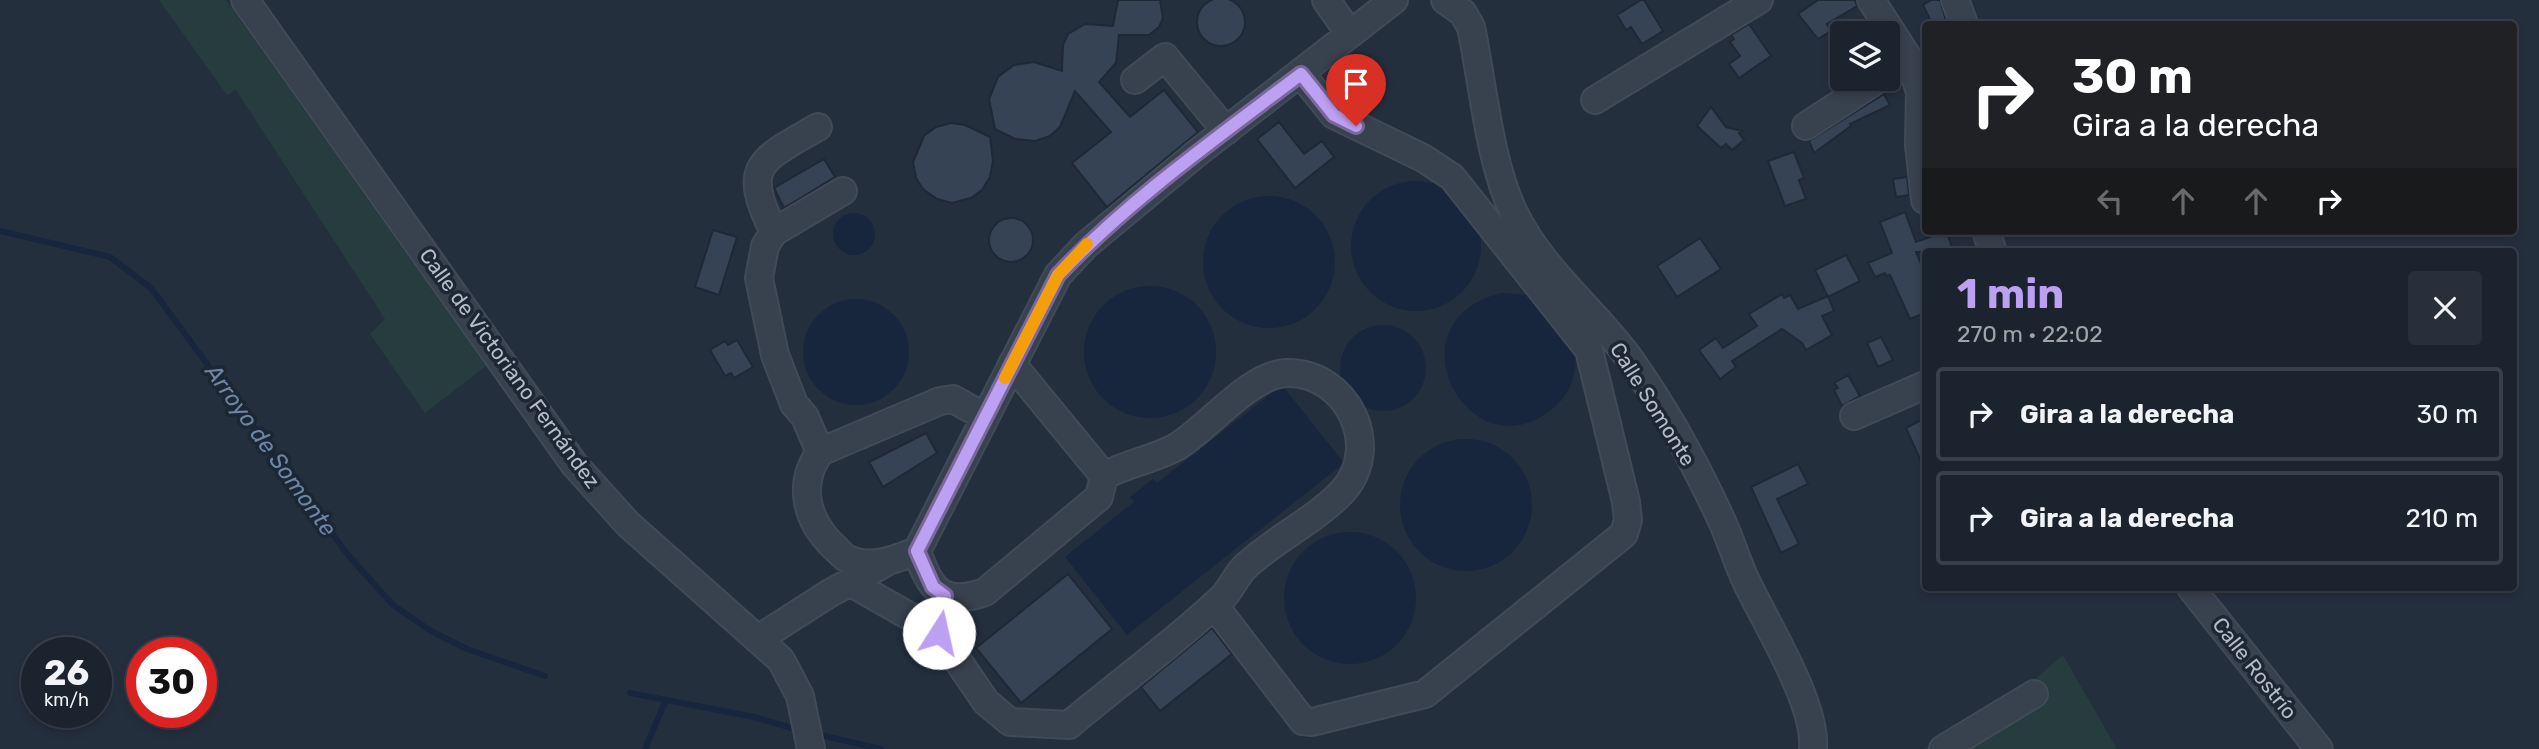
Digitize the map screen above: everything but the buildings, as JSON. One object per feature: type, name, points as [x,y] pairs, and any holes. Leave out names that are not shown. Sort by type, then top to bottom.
[{"type":"street","name":"Calle de Victoriano Fernández","points":[[245,0],[575,464],[628,524],[781,660],[800,696],[811,749]]},
{"type":"street","points":[[1326,0],[1350,34]]},
{"type":"street","points":[[758,639],[886,563],[917,551],[1058,275],[1086,245],[1394,0]]},
{"type":"street","name":"Calle Somonte","points":[[1445,0],[1462,13],[1471,27],[1493,147],[1514,213],[1551,268],[1628,357],[1683,449],[1722,520],[1743,575],[1796,685],[1813,727],[1813,749]]},
{"type":"street","points":[[1595,100],[1759,0]]},
{"type":"street","points":[[1871,0],[1880,21]]},
{"type":"street","points":[[1955,0],[1963,21]]},
{"type":"street","points":[[1135,80],[1165,57],[1226,131]]},
{"type":"street","points":[[1900,67],[1920,92],[1919,145],[1922,172]]},
{"type":"street","points":[[1214,605],[1303,721],[1312,722],[1426,694],[1623,534],[1628,520],[1626,502],[1588,350],[1582,341],[1452,177],[1423,159],[1334,115],[1301,74]]},
{"type":"street","points":[[1805,126],[1859,91]]},
{"type":"street","points":[[774,232],[759,200],[756,177],[761,165],[774,153],[818,127]]},
{"type":"street","points":[[820,452],[805,416],[794,404],[775,355],[761,301],[761,259],[774,232],[843,191]]},
{"type":"street","points":[[1012,363],[1104,476]]},
{"type":"street","points":[[851,583],[939,633],[986,702],[1010,722],[1069,725],[1214,605],[1244,567],[1342,491],[1362,454],[1360,432],[1350,407],[1332,388],[1310,377],[1286,373],[1264,379],[1177,447],[1127,464],[1104,476],[1099,497],[985,592],[965,600],[945,596],[933,587],[917,551]]},
{"type":"street","points":[[1854,416],[1922,386]]},
{"type":"street","points":[[886,563],[848,559],[815,524],[807,504],[806,483],[811,466],[820,452],[940,401],[953,399],[985,417]]},
{"type":"street","name":"Calle Rostrío","points":[[2193,591],[2319,749]]},
{"type":"street","points":[[939,633],[945,596]]},
{"type":"street","points":[[1943,749],[2034,694]]},
{"type":"green space","points":[[159,0],[226,0],[486,366],[425,413],[370,334],[385,319],[236,90],[227,95]]},
{"type":"green space","points":[[2063,655],[2117,749],[1924,749],[2034,680]]},
{"type":"water","points":[[1416,181],[1441,186],[1462,200],[1476,221],[1481,246],[1476,271],[1462,292],[1441,306],[1416,311],[1391,306],[1370,292],[1356,271],[1351,246],[1356,221],[1370,200],[1391,186]]},
{"type":"water","points":[[1269,196],[1294,201],[1316,215],[1330,237],[1335,262],[1330,287],[1316,309],[1294,323],[1269,328],[1244,323],[1222,309],[1208,287],[1203,262],[1208,237],[1222,215],[1244,201]]},
{"type":"water","points":[[854,213],[869,219],[875,234],[869,249],[854,255],[839,249],[833,234],[839,219]]},
{"type":"water","points":[[1150,286],[1175,291],[1197,305],[1211,327],[1216,352],[1211,377],[1197,399],[1175,413],[1150,418],[1125,413],[1103,399],[1089,377],[1084,352],[1089,327],[1103,305],[1125,291]]},
{"type":"water","points":[[1501,293],[1530,295],[1575,348],[1574,374],[1564,397],[1551,410],[1520,425],[1492,423],[1469,409],[1452,386],[1445,359],[1449,332],[1467,309]]},
{"type":"water","points":[[856,299],[876,303],[893,315],[905,332],[909,352],[905,372],[893,389],[876,401],[856,405],[836,401],[819,389],[807,372],[803,352],[807,332],[819,315],[836,303]]},
{"type":"water","points":[[1383,325],[1399,329],[1413,338],[1422,352],[1426,368],[1422,384],[1413,398],[1399,407],[1383,411],[1367,407],[1353,398],[1344,384],[1340,368],[1344,352],[1353,338],[1367,329]]},
{"type":"water","points":[[1282,385],[1344,463],[1127,635],[1065,557],[1134,502],[1130,497],[1153,479],[1157,483]]},
{"type":"water","points":[[1466,439],[1491,444],[1513,458],[1527,480],[1532,505],[1527,530],[1513,552],[1491,566],[1466,571],[1441,566],[1419,552],[1405,530],[1400,505],[1405,480],[1419,458],[1441,444]]},
{"type":"water","points":[[1350,532],[1375,537],[1397,551],[1411,573],[1416,598],[1411,623],[1397,645],[1375,659],[1350,664],[1325,659],[1303,645],[1289,623],[1284,598],[1289,573],[1303,551],[1325,537]]},
{"type":"waterway","name":"Arroyo de Somonte","points":[[0,231],[110,257],[151,288],[348,555],[393,605],[431,631],[467,649],[545,676]]},
{"type":"waterway","name":"Arroyo de Somonte","points":[[630,693],[754,717],[802,731]]},
{"type":"waterway","points":[[645,749],[666,700]]},
{"type":"waterway","name":"Arroyo de Somonte","points":[[816,734],[881,749]]},
{"type":"slow traffic","points":[[1005,378],[1058,275],[1087,244]]},
{"type":"route","points":[[939,633],[945,596],[933,587],[917,551],[1058,275],[1086,245],[1197,153],[1301,74],[1334,115],[1356,126]]}]
